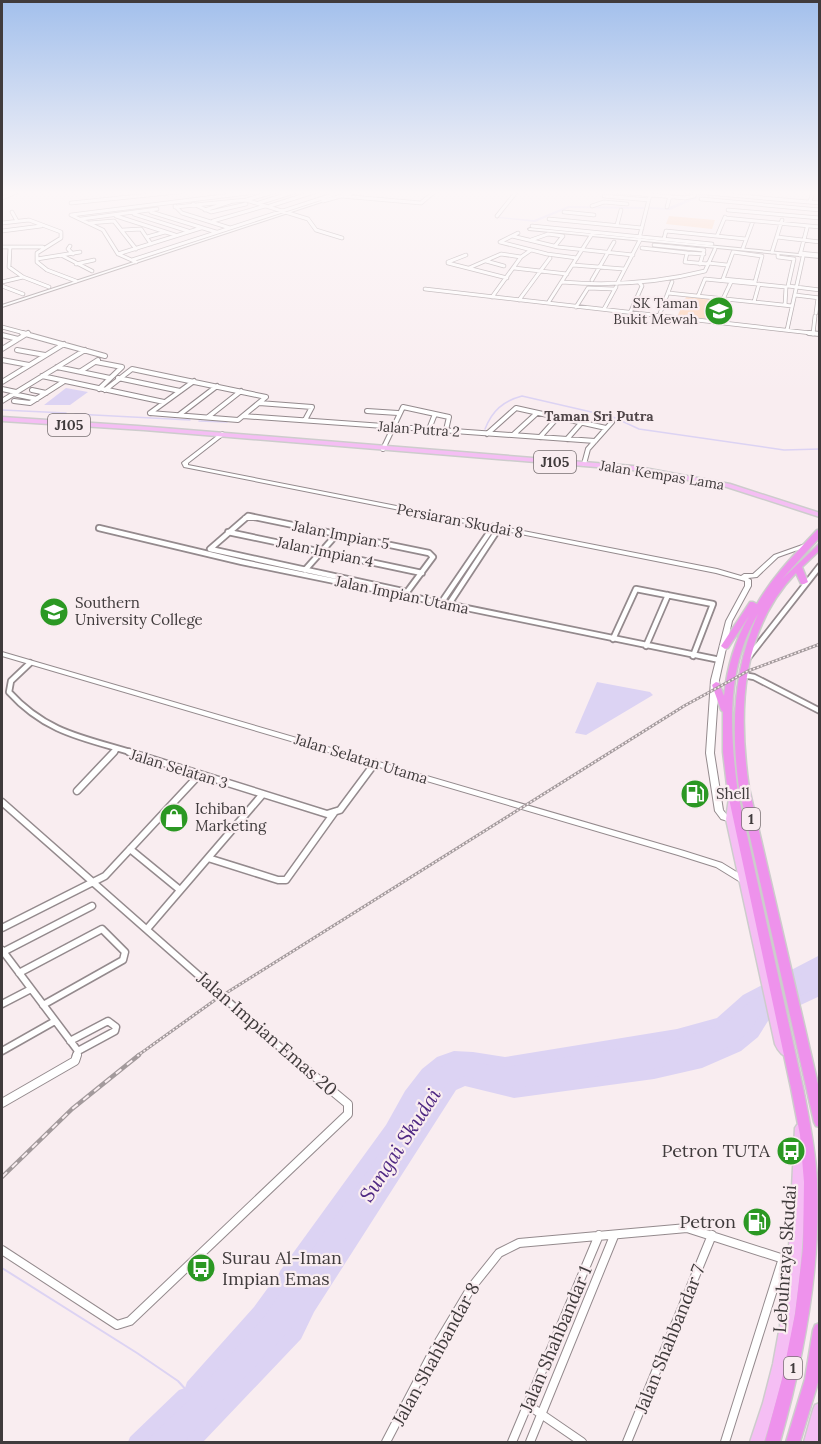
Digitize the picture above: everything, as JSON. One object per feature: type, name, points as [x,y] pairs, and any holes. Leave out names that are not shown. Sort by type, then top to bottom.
[{"type":"highway","name":"Lebuhraya Skudai","points":[[772,1443],[790,1382],[805,1291],[811,1183],[801,1110],[764,952],[733,794],[727,752],[726,712],[730,676],[748,624],[764,595],[819,532]]},
{"type":"highway","name":"1","points":[[819,545],[765,608],[742,675],[738,722],[738,753],[819,1122]]},
{"type":"highway","points":[[798,567],[804,582]]},
{"type":"highway","points":[[725,646],[751,606],[764,595]]},
{"type":"highway","points":[[715,690],[726,712]]},
{"type":"highway","name":"1","points":[[794,1443],[812,1379],[819,1330]]},
{"type":"main road","name":"Jalan Kempas Lama","points":[[2,419],[349,446],[384,446],[409,452],[638,469],[721,484],[819,517]]},
{"type":"main road","name":"Jalan Kempas Lama","points":[[138,428],[221,435]]},
{"type":"main road","points":[[208,434],[213,441]]},
{"type":"main road","name":"Lebuhraya Skudai","points":[[733,794],[731,819],[764,952]]},
{"type":"main road","points":[[757,1443],[777,1374],[797,1263],[801,1110]]},
{"type":"main road","points":[[811,1443],[819,1410]]},
{"type":"street","points":[[8,258],[9,267],[23,277],[50,287]]},
{"type":"street","points":[[38,259],[43,258]]},
{"type":"street","points":[[66,258],[92,271]]},
{"type":"street","points":[[127,258],[133,261],[141,258]]},
{"type":"street","points":[[2,306],[140,258]]},
{"type":"street","points":[[458,258],[448,263],[507,278]]},
{"type":"street","points":[[469,268],[492,258]]},
{"type":"street","points":[[492,297],[520,258]]},
{"type":"street","points":[[519,300],[550,258]]},
{"type":"street","points":[[548,303],[577,258]]},
{"type":"street","points":[[592,280],[604,258]]},
{"type":"street","points":[[604,309],[631,258]]},
{"type":"street","points":[[685,258],[684,261],[700,264],[727,265]]},
{"type":"street","points":[[700,264],[702,258]]},
{"type":"street","points":[[576,307],[588,288],[616,287],[686,277],[705,271],[710,258]]},
{"type":"street","points":[[730,258],[723,279],[753,282],[761,258]]},
{"type":"street","points":[[789,258],[794,259],[788,285],[819,290]]},
{"type":"street","points":[[786,330],[795,295],[800,258]]},
{"type":"street","points":[[38,259],[47,270],[76,282]]},
{"type":"street","points":[[74,264],[94,260]]},
{"type":"street","points":[[486,261],[504,266]]},
{"type":"street","points":[[573,265],[624,269]]},
{"type":"street","points":[[514,268],[567,274]]},
{"type":"street","points":[[2,284],[23,277]]},
{"type":"street","points":[[698,296],[705,279],[788,287],[785,305]]},
{"type":"street","points":[[562,282],[616,287]]},
{"type":"street","points":[[630,313],[642,286],[639,282]]},
{"type":"street","points":[[658,316],[672,282]]},
{"type":"street","points":[[723,299],[731,282]]},
{"type":"street","points":[[2,284],[23,294]]},
{"type":"street","points":[[754,302],[759,284]]},
{"type":"street","points":[[424,289],[819,334]]},
{"type":"street","points":[[668,293],[792,306]]},
{"type":"street","points":[[795,295],[819,298],[813,334]]},
{"type":"street","points":[[2,327],[105,356]]},
{"type":"street","points":[[3,347],[28,333]]},
{"type":"street","points":[[2,335],[18,339]]},
{"type":"street","points":[[2,382],[64,344]]},
{"type":"street","points":[[17,350],[45,355]]},
{"type":"street","points":[[2,401],[85,350]]},
{"type":"street","points":[[80,372],[105,356]]},
{"type":"street","points":[[2,360],[29,365]]},
{"type":"street","points":[[96,362],[121,366],[99,389]]},
{"type":"street","points":[[57,367],[110,378]]},
{"type":"street","points":[[105,390],[132,369],[194,381],[217,386],[265,398],[238,420],[150,413],[194,381]]},
{"type":"street","points":[[2,374],[12,376]]},
{"type":"street","points":[[42,376],[164,402]]},
{"type":"street","points":[[118,378],[180,391]]},
{"type":"street","points":[[14,401],[30,403],[63,382]]},
{"type":"street","points":[[179,415],[217,386]]},
{"type":"street","points":[[2,389],[37,399]]},
{"type":"street","points":[[32,390],[46,393]]},
{"type":"street","points":[[208,417],[239,391]]},
{"type":"street","points":[[259,403],[312,407],[305,420]]},
{"type":"street","points":[[367,411],[399,411],[405,407],[435,414],[450,418],[446,430]]},
{"type":"street","points":[[487,434],[514,408],[606,428]]},
{"type":"street","points":[[384,446],[399,411]]},
{"type":"street","points":[[513,435],[537,412]]},
{"type":"street","points":[[429,429],[435,414]]},
{"type":"street","name":"Jalan Putra 2","points":[[243,416],[595,441]]},
{"type":"street","points":[[540,437],[558,417]]},
{"type":"street","points":[[567,439],[582,422]]},
{"type":"street","points":[[584,464],[588,449],[612,422]]},
{"type":"street","points":[[213,441],[221,435]]},
{"type":"street","name":"Persiaran Skudai 8","points":[[213,441],[185,463],[189,467],[730,574],[756,576],[776,556],[807,545]]},
{"type":"street","name":"Jalan Impian 5","points":[[228,532],[246,516],[429,553],[433,557]]},
{"type":"street","name":"Jalan Impian Utama","points":[[99,528],[719,663]]},
{"type":"street","points":[[441,603],[496,528]]},
{"type":"street","points":[[449,604],[472,571],[496,528]]},
{"type":"street","points":[[228,532],[210,549],[407,592],[433,557]]},
{"type":"street","name":"Jalan Impian 4","points":[[228,532],[422,573]]},
{"type":"street","points":[[305,570],[337,534]]},
{"type":"street","points":[[746,660],[804,582],[819,566]]},
{"type":"street","points":[[464,570],[478,572]]},
{"type":"street","points":[[730,574],[749,582],[729,621],[725,646],[719,663],[711,731],[711,765],[719,811],[724,817],[731,819]]},
{"type":"street","points":[[613,639],[636,589],[712,604],[693,656]]},
{"type":"street","points":[[646,646],[668,595]]},
{"type":"street","name":"Jalan Selatan Utama","points":[[2,654],[719,865],[745,882]]},
{"type":"street","name":"Jalan Selatan 3","points":[[30,663],[11,681],[8,689],[11,697],[50,727],[262,795],[327,814],[334,813]]},
{"type":"street","points":[[742,675],[754,677],[819,711]]},
{"type":"street","points":[[77,791],[116,750]]},
{"type":"street","points":[[208,858],[278,880],[286,880],[334,813],[340,810],[375,763]]},
{"type":"street","points":[[2,928],[105,876],[199,775]]},
{"type":"street","points":[[147,930],[262,795]]},
{"type":"street","name":"Jalan Impian Emas 20","points":[[2,802],[247,1020],[348,1104],[348,1114],[130,1321],[117,1325],[2,1250]]},
{"type":"street","points":[[130,849],[180,890]]},
{"type":"street","points":[[719,865],[735,862],[739,856]]},
{"type":"street","points":[[78,1051],[3,954],[92,906]]},
{"type":"street","points":[[19,974],[102,929],[125,952],[123,960],[43,1005]]},
{"type":"street","points":[[2,1004],[31,989]]},
{"type":"street","points":[[2,1051],[55,1021]]},
{"type":"street","points":[[2,1103],[75,1061],[78,1051],[115,1031],[116,1027],[108,1021],[70,1041]]},
{"type":"street","name":"Jalan Shahbandar 8","points":[[386,1443],[452,1318],[482,1272],[499,1253],[519,1243],[687,1228],[797,1263]]},
{"type":"street","name":"Jalan Shahbandar 1","points":[[512,1443],[599,1235]]},
{"type":"street","name":"Jalan Shahbandar 7","points":[[627,1443],[712,1235]]},
{"type":"street","points":[[530,1443],[614,1236]]},
{"type":"street","points":[[725,1443],[783,1258]]},
{"type":"street","points":[[528,1405],[582,1443]]},
{"type":"shaded area","points":[[686,297],[711,299],[710,304],[717,305],[712,319],[677,317]]},
{"type":"water","points":[[66,388],[88,392],[70,405],[44,405]]},
{"type":"water","points":[[597,682],[650,692],[653,695],[586,735],[575,733]]},
{"type":"water","name":"Sungai Skudai","points":[[819,959],[819,991],[764,1018],[754,1034],[737,1048],[702,1063],[654,1074],[514,1093],[465,1081],[452,1086],[309,1307],[296,1334],[193,1442],[135,1442],[184,1395],[259,1312],[390,1129],[409,1095],[426,1073],[441,1060],[454,1056],[505,1062],[677,1034],[721,1021],[747,998]]},
{"type":"waterway","points":[[485,429],[499,408],[522,396],[613,417],[639,429],[784,450],[820,449]]},
{"type":"waterway","points":[[2,410],[66,413]]},
{"type":"waterway","points":[[75,414],[190,420]]},
{"type":"waterway","points":[[199,421],[227,422]]},
{"type":"waterway","name":"Sungai Skudai","points":[[285,1276],[390,1129],[409,1095],[426,1073],[441,1060],[454,1056],[505,1062],[677,1034],[721,1021],[747,998],[820,959]]},
{"type":"waterway","points":[[788,1006],[820,991]]},
{"type":"waterway","name":"Sungai Skudai","points":[[193,1442],[296,1334],[309,1307],[452,1086],[465,1081],[514,1093],[654,1074],[702,1063],[737,1048],[754,1034],[764,1018],[775,1012]]},
{"type":"waterway","points":[[2,1268],[137,1353],[178,1381],[188,1392]]},
{"type":"waterway","points":[[192,1387],[259,1312],[275,1290]]},
{"type":"waterway","points":[[135,1442],[184,1395]]},
{"type":"railway","points":[[137,1056],[215,1000],[684,706],[748,671],[820,644]]},
{"type":"railway","points":[[2,1177],[72,1109],[139,1055]]},
{"type":"place","name":"SK Taman Bukit Mewah","points":[[719,311]]},
{"type":"place","name":"Southern University College","points":[[54,612]]},
{"type":"place","name":"Shell","points":[[695,794]]},
{"type":"place","name":"Ichiban Marketing","points":[[174,818]]},
{"type":"place","name":"Petron TUTA","points":[[791,1151]]},
{"type":"place","name":"Petron","points":[[757,1222]]},
{"type":"place","name":"Surau Al-Iman Impian Emas","points":[[201,1268]]},
{"type":"district","name":"Taman Sri Putra","points":[[599,416]]}]
